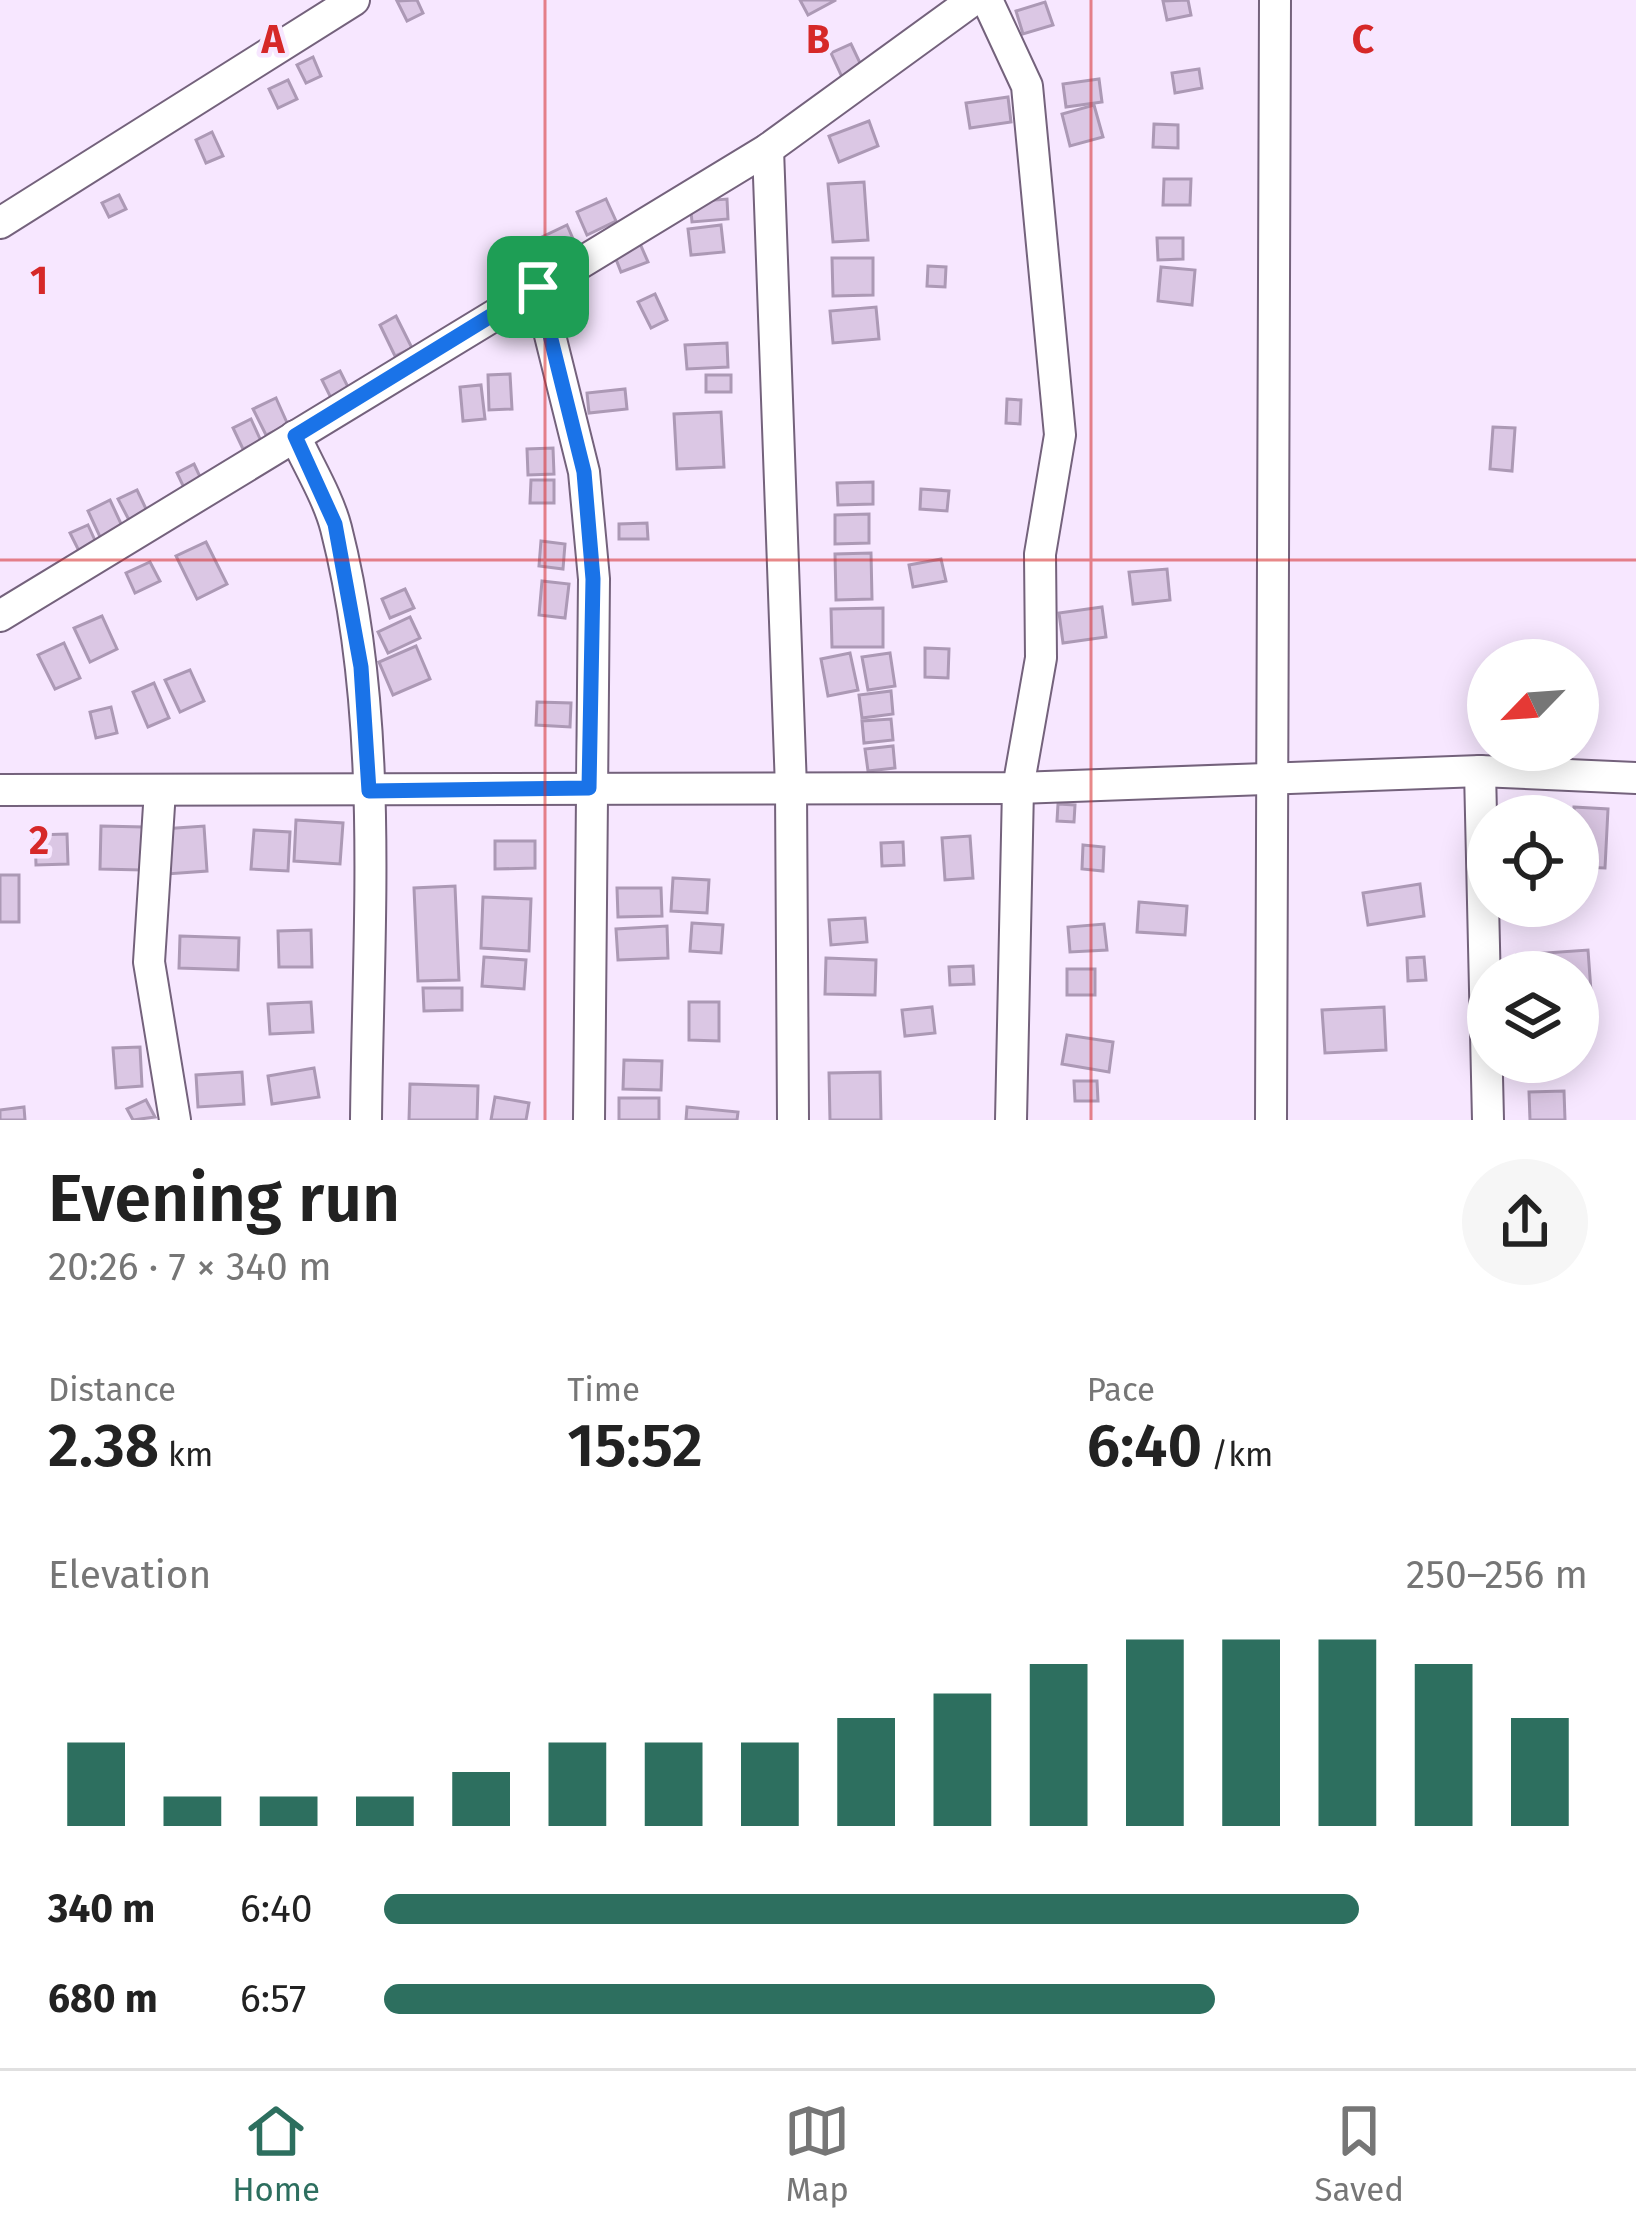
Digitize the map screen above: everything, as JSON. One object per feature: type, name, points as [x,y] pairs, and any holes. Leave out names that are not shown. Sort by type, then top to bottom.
[{"type":"street","points":[[0,223],[354,0]]},
{"type":"street","points":[[0,616],[767,149],[973,0]]},
{"type":"street","points":[[987,0],[1027,86],[1060,435],[1040,554],[1040,658],[1018,788],[1011,1120]]},
{"type":"street","points":[[1271,1120],[1275,0]]},
{"type":"street","points":[[767,149],[791,788],[793,1120]]},
{"type":"street","points":[[538,287],[584,472],[593,579],[589,1120]]},
{"type":"street","points":[[295,436],[335,524],[361,667],[369,791],[366,1120]]},
{"type":"street","points":[[1480,771],[1488,1120]]},
{"type":"street","points":[[0,790],[1018,788],[1480,771],[1636,778]]},
{"type":"street","points":[[160,790],[149,962],[175,1120]]},
{"type":"building","points":[[417,0],[423,13],[407,21],[397,1]]},
{"type":"building","points":[[800,0],[836,0],[808,15]]},
{"type":"building","points":[[1188,0],[1191,15],[1167,20],[1163,1]]},
{"type":"building","points":[[1045,2],[1053,25],[1023,34],[1016,11]]},
{"type":"building","points":[[851,44],[862,67],[842,77],[831,53]]},
{"type":"building","points":[[313,57],[321,76],[306,83],[297,65]]},
{"type":"building","points":[[1199,69],[1202,88],[1175,93],[1172,73]]},
{"type":"building","points":[[1099,79],[1102,102],[1066,107],[1063,84]]},
{"type":"building","points":[[288,80],[297,99],[278,108],[269,89]]},
{"type":"building","points":[[1008,97],[1011,122],[970,128],[966,103]]},
{"type":"building","points":[[1094,105],[1103,137],[1070,146],[1062,114]]},
{"type":"building","points":[[869,121],[878,146],[839,162],[829,136]]},
{"type":"building","points":[[1154,124],[1178,125],[1178,148],[1153,147]]},
{"type":"building","points":[[212,132],[223,156],[206,163],[196,140]]},
{"type":"building","points":[[1164,179],[1191,179],[1190,205],[1163,205]]},
{"type":"building","points":[[864,182],[868,240],[833,242],[828,184]]},
{"type":"building","points":[[119,195],[126,209],[109,217],[102,203]]},
{"type":"building","points":[[606,199],[616,221],[587,235],[577,212]]},
{"type":"building","points":[[727,199],[728,219],[692,222],[690,202]]},
{"type":"building","points":[[567,225],[577,248],[553,260],[542,237]]},
{"type":"building","points":[[721,225],[724,252],[691,255],[688,229]]},
{"type":"building","points":[[1157,238],[1183,238],[1183,259],[1158,260]]},
{"type":"building","points":[[638,239],[648,262],[621,272],[612,249]]},
{"type":"building","points":[[832,258],[873,258],[873,295],[833,296]]},
{"type":"building","points":[[928,266],[946,267],[945,287],[927,286]]},
{"type":"building","points":[[1161,267],[1195,270],[1192,305],[1158,301]]},
{"type":"building","points":[[655,294],[667,320],[651,328],[638,302]]},
{"type":"building","points":[[876,307],[879,339],[833,343],[830,311]]},
{"type":"building","points":[[396,316],[412,348],[395,356],[380,325]]},
{"type":"building","points":[[727,343],[728,367],[687,369],[685,345]]},
{"type":"building","points":[[340,371],[350,391],[332,400],[322,380]]},
{"type":"building","points":[[510,374],[512,409],[489,410],[488,375]]},
{"type":"building","points":[[706,375],[731,375],[731,392],[706,392]]},
{"type":"building","points":[[481,385],[485,419],[463,421],[460,387]]},
{"type":"building","points":[[625,389],[627,409],[589,413],[587,393]]},
{"type":"building","points":[[276,398],[288,425],[266,435],[253,409]]},
{"type":"building","points":[[1007,399],[1021,400],[1020,424],[1006,423]]},
{"type":"building","points":[[721,412],[724,467],[677,469],[674,414]]},
{"type":"building","points":[[251,419],[261,441],[243,449],[233,428]]},
{"type":"building","points":[[1493,427],[1515,428],[1512,471],[1490,469]]},
{"type":"building","points":[[553,448],[554,474],[528,475],[527,449]]},
{"type":"building","points":[[194,464],[203,483],[186,492],[177,473]]},
{"type":"building","points":[[531,480],[554,480],[554,503],[530,503]]},
{"type":"building","points":[[873,482],[873,504],[838,505],[837,483]]},
{"type":"building","points":[[921,489],[949,491],[947,511],[920,509]]},
{"type":"building","points":[[137,490],[148,513],[130,522],[118,499]]},
{"type":"building","points":[[110,500],[123,528],[101,539],[88,511]]},
{"type":"building","points":[[869,514],[869,543],[835,544],[835,515]]},
{"type":"building","points":[[647,523],[648,539],[619,539],[619,524]]},
{"type":"building","points":[[88,525],[98,547],[81,555],[70,533]]},
{"type":"building","points":[[541,541],[565,544],[563,569],[539,566]]},
{"type":"building","points":[[206,542],[227,584],[197,599],[176,556]]},
{"type":"building","points":[[871,553],[872,599],[836,600],[835,554]]},
{"type":"building","points":[[941,559],[946,581],[913,587],[909,565]]},
{"type":"building","points":[[150,562],[160,581],[135,593],[126,573]]},
{"type":"building","points":[[1167,569],[1170,600],[1133,604],[1129,572]]},
{"type":"building","points":[[542,581],[569,584],[565,618],[539,615]]},
{"type":"building","points":[[405,589],[414,608],[390,618],[382,599]]},
{"type":"building","points":[[1102,607],[1106,637],[1063,643],[1059,613]]},
{"type":"building","points":[[883,608],[883,647],[832,647],[831,609]]},
{"type":"building","points":[[102,616],[117,649],[90,662],[74,628]]},
{"type":"building","points":[[410,617],[420,638],[388,653],[378,632]]},
{"type":"building","points":[[64,643],[80,678],[55,689],[38,655]]},
{"type":"building","points":[[416,646],[430,679],[393,695],[379,662]]},
{"type":"building","points":[[925,648],[949,649],[948,678],[925,677]]},
{"type":"building","points":[[850,653],[858,690],[828,696],[821,659]]},
{"type":"building","points":[[890,653],[895,686],[868,690],[862,657]]},
{"type":"building","points":[[190,670],[204,701],[180,712],[165,680]]},
{"type":"building","points":[[154,683],[169,718],[148,727],[133,692]]},
{"type":"building","points":[[891,691],[893,714],[862,718],[859,695]]},
{"type":"building","points":[[537,702],[571,703],[570,727],[536,725]]},
{"type":"building","points":[[111,707],[117,733],[96,738],[90,712]]},
{"type":"building","points":[[891,719],[893,740],[864,743],[862,721]]},
{"type":"building","points":[[893,746],[895,768],[868,771],[865,749]]},
{"type":"building","points":[[1058,804],[1075,805],[1074,822],[1057,821]]},
{"type":"building","points":[[1599,808],[1608,809],[1605,868],[1599,868]]},
{"type":"building","points":[[296,820],[343,823],[340,864],[294,861]]},
{"type":"building","points":[[101,826],[143,827],[142,870],[100,869]]},
{"type":"building","points":[[204,826],[207,871],[167,874],[163,829]]},
{"type":"building","points":[[254,830],[290,832],[288,871],[251,869]]},
{"type":"building","points":[[67,834],[68,864],[36,865],[35,835]]},
{"type":"building","points":[[970,836],[973,878],[945,880],[942,838]]},
{"type":"building","points":[[495,841],[535,841],[535,868],[495,869]]},
{"type":"building","points":[[903,842],[904,865],[882,866],[881,843]]},
{"type":"building","points":[[1083,845],[1104,847],[1103,871],[1082,869]]},
{"type":"building","points":[[0,875],[19,875],[19,922],[0,922]]},
{"type":"building","points":[[673,878],[709,880],[707,913],[671,911]]},
{"type":"building","points":[[1420,884],[1424,916],[1368,925],[1363,893]]},
{"type":"building","points":[[455,886],[459,980],[418,981],[414,888]]},
{"type":"building","points":[[617,888],[661,888],[662,916],[618,917]]},
{"type":"building","points":[[483,897],[531,899],[529,951],[481,948]]},
{"type":"building","points":[[1139,902],[1187,906],[1185,935],[1137,932]]},
{"type":"building","points":[[865,918],[867,942],[831,945],[829,920]]},
{"type":"building","points":[[692,923],[723,925],[721,953],[690,951]]},
{"type":"building","points":[[1104,924],[1107,950],[1070,952],[1068,927]]},
{"type":"building","points":[[667,926],[668,958],[618,960],[616,929]]},
{"type":"building","points":[[311,930],[312,967],[279,967],[278,931]]},
{"type":"building","points":[[180,936],[239,938],[238,970],[179,968]]},
{"type":"building","points":[[484,957],[526,960],[524,989],[482,986]]},
{"type":"building","points":[[1424,957],[1426,980],[1408,981],[1407,958]]},
{"type":"building","points":[[826,958],[876,960],[875,995],[825,994]]},
{"type":"building","points":[[973,966],[974,984],[950,985],[949,967]]},
{"type":"building","points":[[1067,969],[1095,969],[1095,995],[1067,995]]},
{"type":"building","points":[[423,988],[462,988],[462,1010],[424,1011]]},
{"type":"building","points":[[311,1002],[313,1032],[270,1034],[268,1004]]},
{"type":"building","points":[[689,1002],[719,1002],[719,1041],[689,1040]]},
{"type":"building","points":[[932,1007],[935,1033],[905,1036],[902,1010]]},
{"type":"building","points":[[1384,1007],[1386,1050],[1325,1053],[1322,1010]]},
{"type":"building","points":[[1067,1035],[1113,1042],[1109,1072],[1062,1064]]},
{"type":"building","points":[[140,1047],[142,1086],[116,1088],[113,1048]]},
{"type":"building","points":[[624,1060],[662,1061],[661,1090],[623,1089]]},
{"type":"building","points":[[314,1068],[319,1097],[272,1104],[268,1076]]},
{"type":"building","points":[[242,1072],[244,1104],[198,1107],[196,1075]]},
{"type":"building","points":[[880,1072],[881,1120],[830,1120],[829,1073]]},
{"type":"building","points":[[1074,1081],[1097,1081],[1098,1101],[1075,1101]]},
{"type":"building","points":[[410,1084],[478,1086],[477,1120],[409,1120]]},
{"type":"building","points":[[1564,1091],[1565,1120],[1530,1120],[1529,1092]]},
{"type":"building","points":[[495,1097],[529,1103],[526,1120],[491,1120]]},
{"type":"building","points":[[619,1098],[659,1098],[659,1120],[619,1120]]},
{"type":"building","points":[[146,1100],[155,1117],[133,1120],[127,1109]]},
{"type":"building","points":[[24,1107],[25,1120],[0,1120],[0,1110]]},
{"type":"building","points":[[687,1107],[738,1112],[737,1120],[686,1120]]},
{"type":"route","points":[[538,287],[584,472],[593,579],[589,788],[369,791],[361,667],[335,524],[295,436],[538,287]]}]
